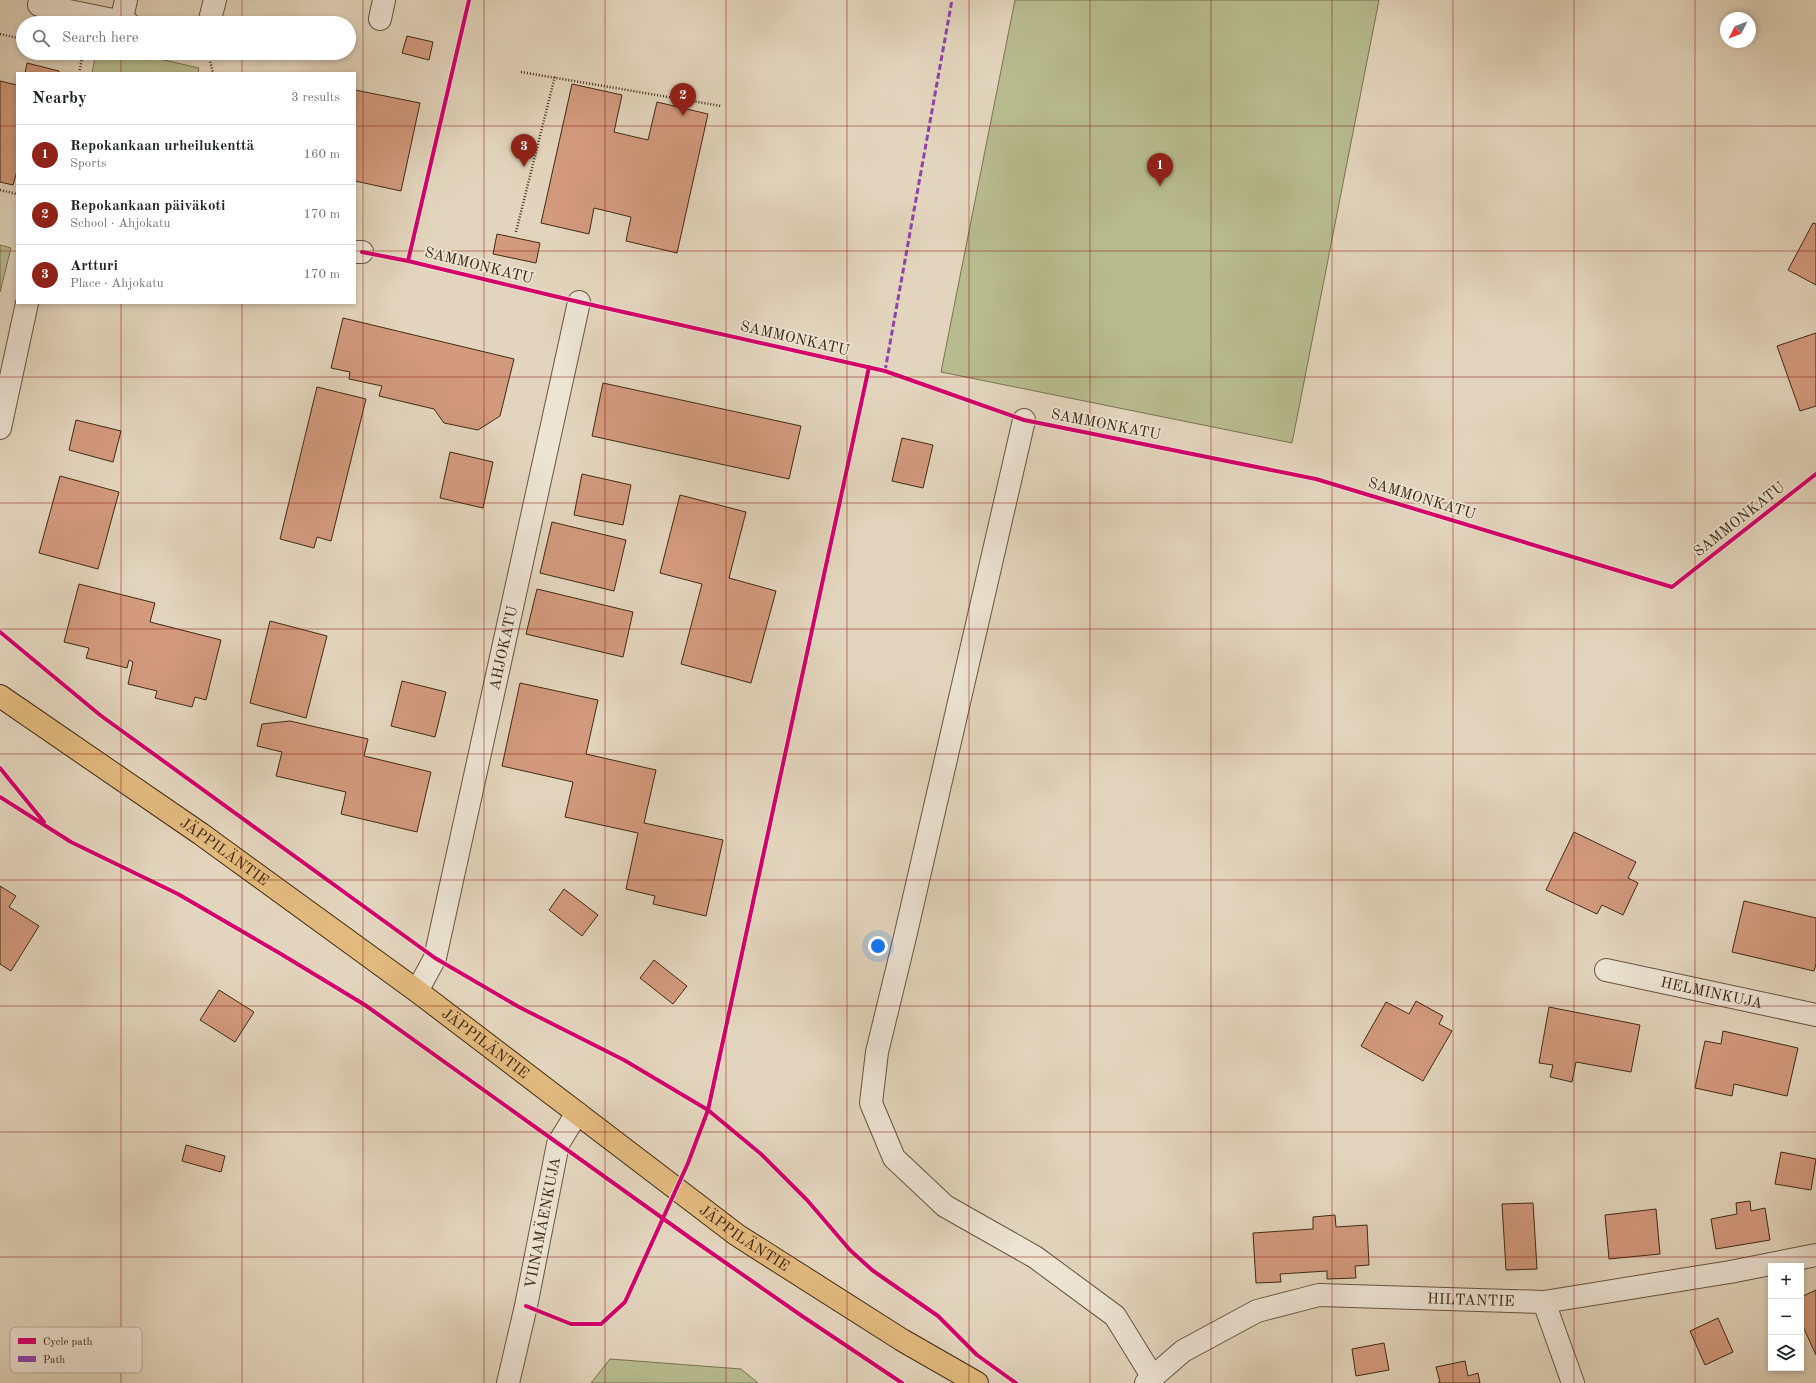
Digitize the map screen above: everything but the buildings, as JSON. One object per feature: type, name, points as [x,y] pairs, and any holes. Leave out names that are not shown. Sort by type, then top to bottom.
[{"type":"main road","name":"JÄPPILÄNTIE","points":[[0,696],[201,834],[417,991],[737,1235],[902,1340],[976,1383]]},
{"type":"street","points":[[40,0],[39,5],[94,16]]},
{"type":"street","points":[[125,16],[126,0]]},
{"type":"street","points":[[211,16],[215,0]]},
{"type":"street","name":"AHJOKATU","points":[[417,991],[435,958],[580,302]]},
{"type":"street","points":[[0,428],[27,304]]},
{"type":"street","points":[[1024,420],[905,937],[877,1052],[871,1103],[894,1158],[944,1206],[1035,1256],[1115,1316],[1149,1380]]},
{"type":"street","name":"HELMINKUJA","points":[[1606,970],[1816,1015]]},
{"type":"street","name":"VIINAMÄENKUJA","points":[[508,1383],[526,1306],[558,1144],[577,1113]]},
{"type":"street","name":"HILTANTIE","points":[[1149,1380],[1183,1351],[1257,1312],[1319,1295],[1544,1302],[1730,1272],[1816,1255]]},
{"type":"street","points":[[1544,1302],[1573,1383]]},
{"type":"path","points":[[0,34],[16,37]]},
{"type":"path","points":[[78,72],[81,60]]},
{"type":"path","points":[[210,60],[213,72]]},
{"type":"path","points":[[521,72],[554,76],[721,106]]},
{"type":"path","points":[[516,232],[554,76]]},
{"type":"path","points":[[0,190],[16,194]]},
{"type":"green space","points":[[1015,0],[1379,0],[1292,443],[941,372]]},
{"type":"green space","points":[[95,60],[164,60],[199,68],[198,72],[92,72]]},
{"type":"green space","points":[[0,245],[11,248],[0,292]]},
{"type":"green space","points":[[610,1359],[741,1369],[758,1383],[591,1383]]},
{"type":"marked path","points":[[885,371],[952,0]]},
{"type":"cycle path","points":[[408,261],[469,0]]},
{"type":"cycle path","name":"SAMMONKATU","points":[[362,252],[408,261],[579,302],[885,371],[1024,420],[1316,479],[1672,587],[1816,474]]},
{"type":"cycle path","points":[[526,1306],[571,1324],[601,1324],[625,1302],[688,1163],[708,1110],[869,367]]},
{"type":"cycle path","points":[[0,632],[100,715],[435,958],[519,1007],[624,1060],[708,1110],[761,1154],[807,1200],[850,1250],[872,1270],[938,1316],[977,1355],[1016,1383]]},
{"type":"cycle path","points":[[0,768],[44,822]]},
{"type":"cycle path","points":[[0,797],[71,842],[178,894],[365,1005],[693,1240],[902,1383]]},
{"type":"place","name":"Repokankaan päiväkoti","points":[[683,116]]},
{"type":"place","name":"Artturi","points":[[524,167]]},
{"type":"place","name":"Repokankaan urheilukenttä","points":[[1160,186]]}]
